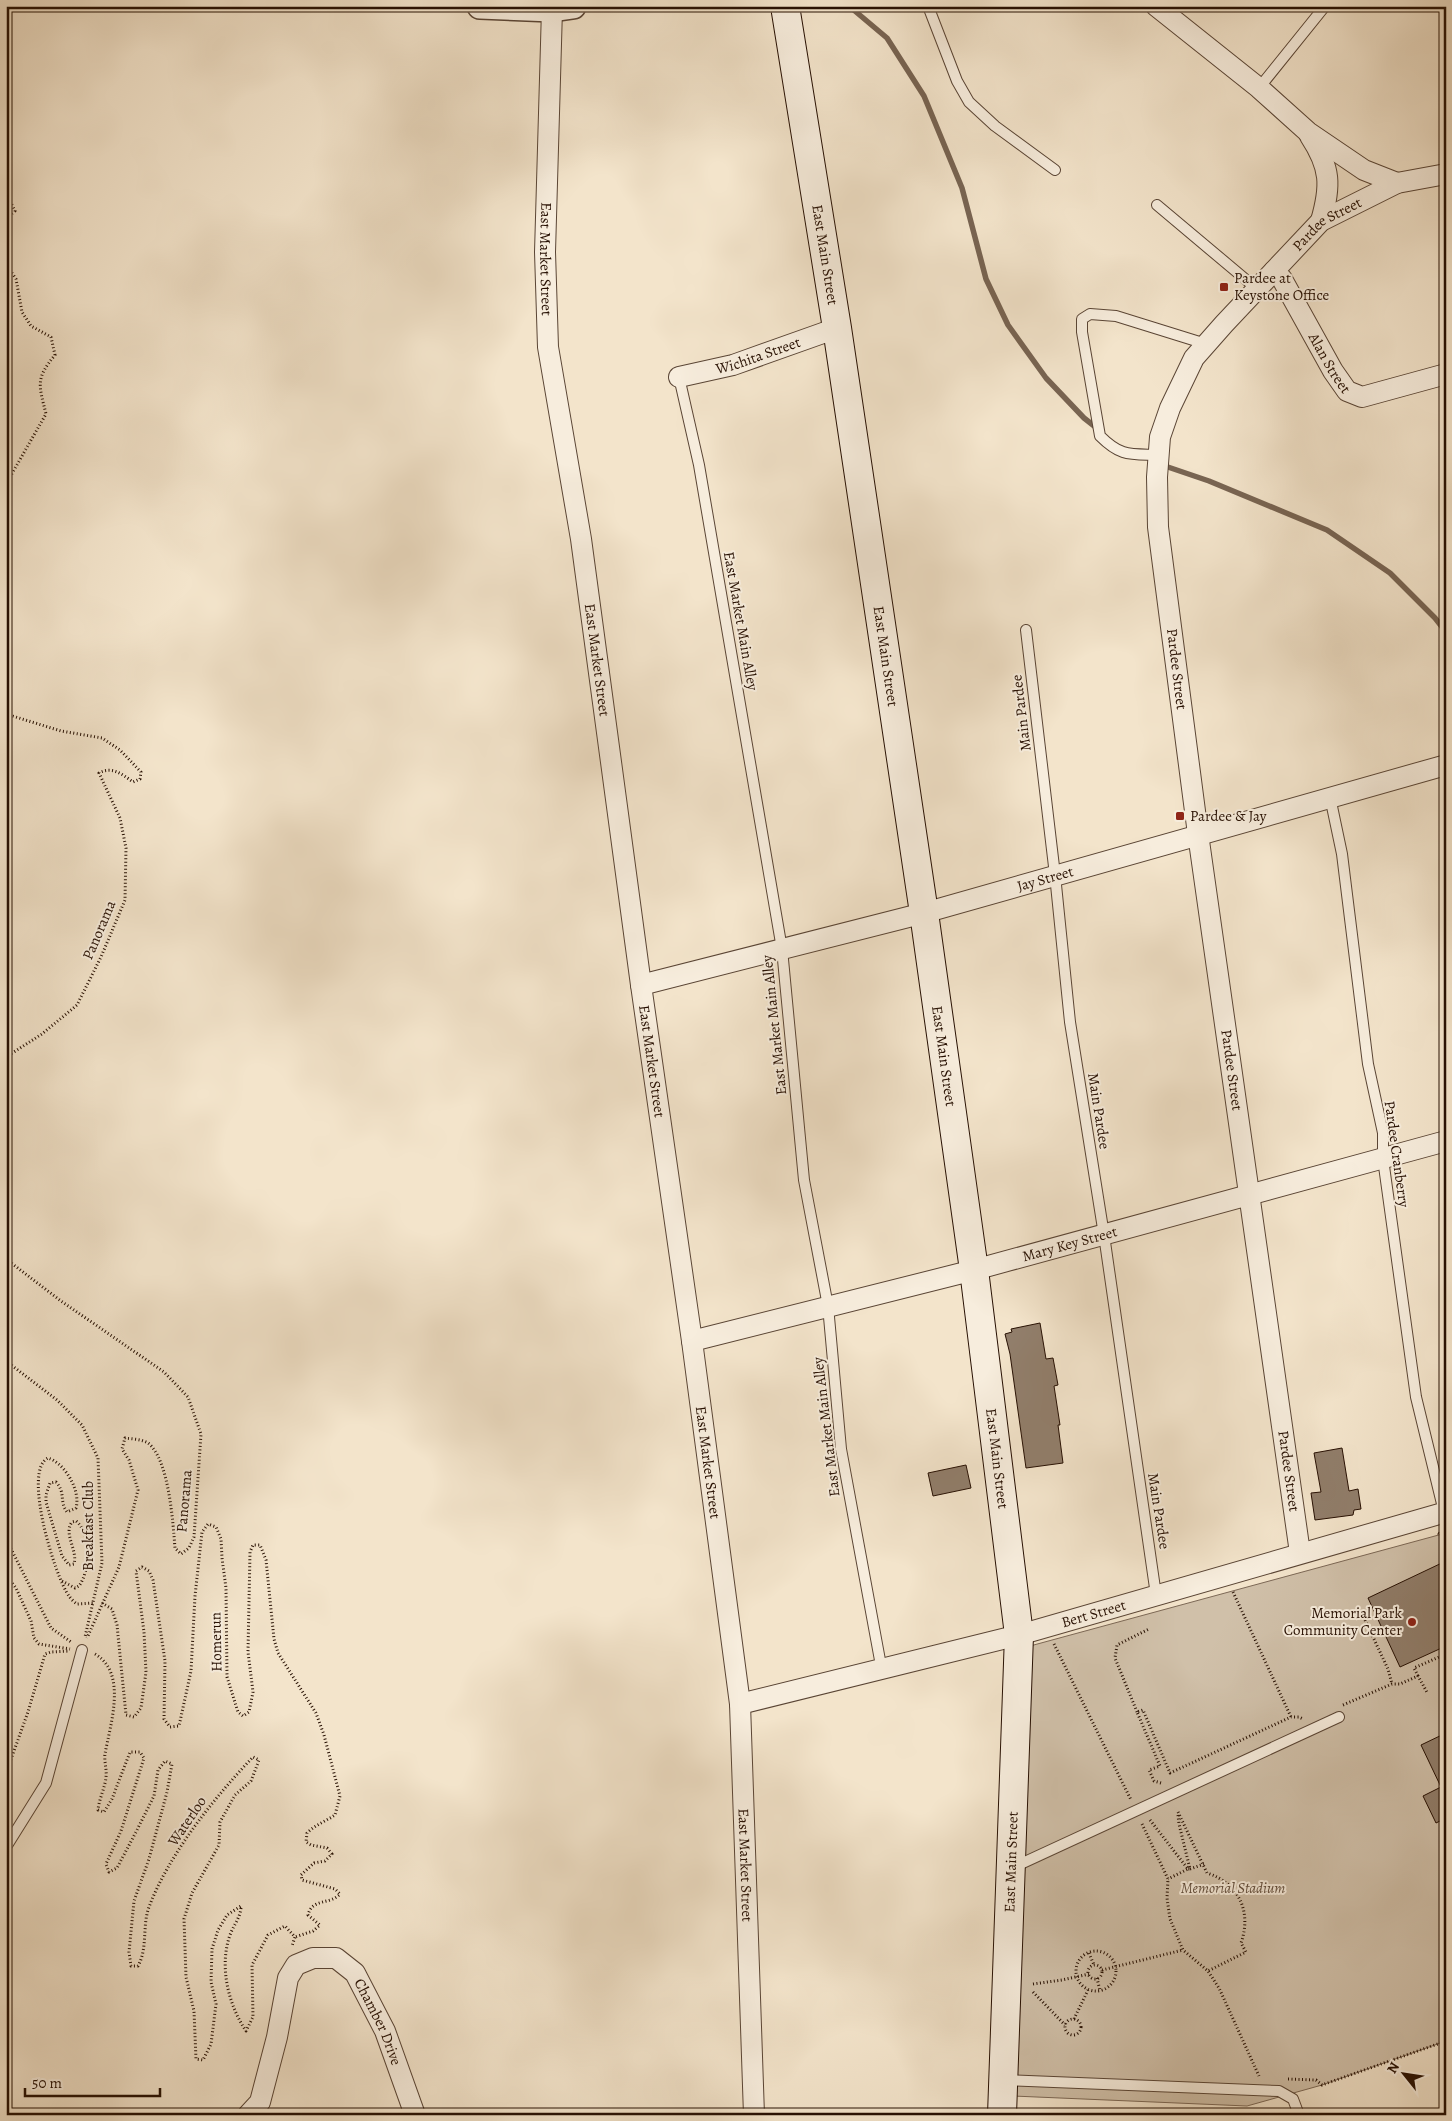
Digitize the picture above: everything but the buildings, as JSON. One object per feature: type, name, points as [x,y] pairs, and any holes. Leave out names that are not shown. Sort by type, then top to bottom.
[{"type":"main road","name":"East Main Street","points":[[785,6],[837,328],[924,913],[974,1270],[1019,1635],[1002,2115]]},
{"type":"street","points":[[480,6],[562,8]]},
{"type":"street","points":[[1156,6],[1259,88],[1308,132],[1364,170],[1397,183]]},
{"type":"street","name":"East Market Street","points":[[562,8],[545,252],[548,347],[581,539],[641,985],[692,1341],[740,1704],[754,2115]]},
{"type":"street","points":[[1308,132],[1318,147],[1328,172],[1328,196],[1322,221]]},
{"type":"street","name":"Pardee Street","points":[[1300,1553],[1198,834],[1158,527],[1158,455],[1160,437],[1170,408],[1194,358],[1322,221],[1397,183],[1446,174]]},
{"type":"street","name":"Alan Street","points":[[1274,271],[1282,279],[1333,371],[1347,391],[1362,397],[1446,374]]},
{"type":"street","name":"Wichita Street","points":[[679,377],[733,365],[837,328]]},
{"type":"street","name":"Jay Street","points":[[641,985],[924,913],[1446,765]]},
{"type":"street","name":"Mary Key Street","points":[[692,1341],[974,1270],[1446,1141]]},
{"type":"street","name":"Bert Street","points":[[740,1704],[881,1671],[1019,1635],[1300,1553],[1445,1515]]},
{"type":"street","name":"Chamber Drive","points":[[296,1965],[313,1958],[336,1958],[355,1973],[385,2031],[415,2115]]},
{"type":"street","points":[[248,2115],[260,2102],[277,2037],[288,1978],[296,1965]]},
{"type":"lane","points":[[928,6],[957,81],[969,102],[995,126],[1055,170]]},
{"type":"lane","points":[[1259,88],[1325,6]]},
{"type":"lane","points":[[1157,205],[1257,289]]},
{"type":"lane","points":[[1158,455],[1127,454],[1112,448],[1100,436],[1082,332],[1082,319],[1090,314],[1116,316],[1206,344]]},
{"type":"lane","name":"East Market Main Alley","points":[[679,377],[699,465],[782,949],[804,1180],[828,1306],[842,1449],[881,1671]]},
{"type":"lane","name":"Main Pardee","points":[[1026,630],[1070,1022],[1104,1235],[1156,1595]]},
{"type":"lane","name":"Pardee Cranberry","points":[[1330,798],[1342,854],[1368,1064],[1383,1133],[1382,1159],[1416,1397],[1445,1515]]},
{"type":"lane","points":[[6,1847],[46,1782],[82,1650]]},
{"type":"lane","points":[[1011,1868],[1339,1717]]},
{"type":"lane","points":[[1003,2080],[1279,2091],[1293,2099],[1299,2115]]},
{"type":"path","points":[[6,201],[11,203],[15,211],[9,216],[6,215]]},
{"type":"path","points":[[6,264],[16,279],[22,312],[31,326],[51,337],[55,354],[43,370],[40,388],[46,414],[6,484]]},
{"type":"path","name":"Panorama","points":[[6,714],[60,731],[102,738],[120,750],[141,772],[140,779],[133,782],[117,771],[106,769],[98,773],[120,818],[126,848],[124,900],[101,957],[77,1005],[42,1034],[6,1057]]},
{"type":"path","name":"Panorama","points":[[6,1259],[164,1372],[188,1397],[201,1434],[194,1537],[189,1548],[181,1554],[174,1548],[171,1503],[166,1476],[159,1460],[148,1443],[125,1438],[122,1449],[129,1460],[138,1490],[131,1525],[119,1567],[82,1650]]},
{"type":"path","name":"Breakfast Club","points":[[6,1361],[57,1400],[82,1425],[98,1458],[102,1563],[82,1650]]},
{"type":"path","points":[[62,1581],[74,1588],[80,1586],[88,1568],[87,1548],[79,1524],[76,1521],[72,1522],[68,1530],[76,1558],[74,1564],[69,1566],[62,1556],[46,1502],[46,1495],[50,1484],[56,1482],[60,1487],[63,1493],[63,1506],[67,1512],[76,1508],[78,1502],[71,1480],[65,1471],[59,1464],[48,1458],[42,1460],[37,1476],[40,1505],[49,1546],[62,1581],[69,1597],[77,1604],[94,1603]]},
{"type":"path","name":"Homerun","points":[[102,1602],[112,1609],[117,1625],[126,1715],[134,1717],[141,1708],[146,1672],[144,1632],[136,1571],[142,1567],[150,1571],[165,1661],[164,1719],[170,1727],[179,1726],[191,1671],[195,1596],[202,1532],[208,1524],[216,1527],[221,1539],[226,1588],[227,1677],[238,1712],[243,1716],[249,1712],[253,1692],[248,1652],[250,1552],[253,1545],[260,1545],[266,1560],[274,1639],[278,1653],[316,1713],[324,1734],[340,1796],[335,1815],[314,1826],[307,1833],[306,1842],[311,1846],[328,1848],[332,1854],[325,1861],[314,1863],[301,1875],[302,1880],[335,1888],[340,1894],[336,1898],[316,1903],[310,1908],[308,1915],[320,1924],[314,1931],[294,1937]]},
{"type":"path","points":[[1430,1532],[1436,1532],[1446,1538]]},
{"type":"path","points":[[6,1539],[51,1628],[82,1650]]},
{"type":"path","points":[[6,1575],[16,1588],[31,1621],[34,1638],[39,1644],[82,1650]]},
{"type":"path","points":[[1230,1585],[1291,1717]]},
{"type":"path","points":[[1365,1620],[1388,1669],[1392,1684]]},
{"type":"path","points":[[1149,1629],[1116,1645],[1114,1658],[1160,1766],[1149,1770]]},
{"type":"path","points":[[1050,1637],[1136,1812]]},
{"type":"path","points":[[6,1773],[28,1712],[45,1654],[82,1650]]},
{"type":"path","name":"Waterloo","points":[[82,1650],[90,1652],[105,1661],[110,1671],[114,1689],[114,1714],[105,1756],[106,1777],[98,1810],[104,1812],[112,1799],[130,1752],[140,1752],[144,1758],[121,1831],[106,1864],[109,1872],[117,1868],[154,1796],[158,1770],[165,1761],[172,1764],[167,1792],[149,1859],[134,1901],[129,1952],[131,1966],[138,1966],[143,1957],[148,1910],[154,1894],[191,1833],[217,1797],[241,1769],[253,1757],[259,1760],[251,1780],[235,1795],[220,1822],[219,1845],[192,1893],[184,1919],[186,1977],[194,2011],[196,2059],[203,2060],[210,2044],[216,2004],[211,1982],[212,1949],[218,1930],[227,1915],[241,1906],[241,1913],[230,1935],[224,1963],[236,2016],[246,2031],[253,2018],[252,1965],[268,1935],[285,1926],[294,1937]]},
{"type":"path","points":[[1418,1676],[1414,1668],[1446,1654]]},
{"type":"path","points":[[1137,1712],[1143,1710],[1170,1773],[1291,1717],[1299,1716],[1307,1720]]},
{"type":"path","points":[[1189,1869],[1178,1824],[1178,1812],[1207,1872],[1217,1876],[1232,1888],[1242,1901],[1245,1927],[1241,1943],[1246,1952],[1208,1971]]},
{"type":"path","points":[[1150,1820],[1189,1869]]},
{"type":"path","points":[[1142,1824],[1168,1879],[1170,1919],[1183,1950],[1208,1971],[1219,1988],[1259,2078],[1258,2090]]},
{"type":"path","points":[[1168,1879],[1204,1864]]},
{"type":"path","points":[[294,1937],[289,1954],[296,1965]]},
{"type":"path","points":[[1102,1970],[1183,1950]]},
{"type":"path","points":[[1095,1951],[1107,1955],[1115,1966],[1114,1978],[1106,1988],[1100,1991],[1088,1990],[1076,1976],[1080,1960],[1095,1951]]},
{"type":"path","points":[[1089,1953],[1094,1965]]},
{"type":"path","points":[[1094,1965],[1098,1965],[1102,1970]]},
{"type":"path","points":[[1089,1974],[1090,1967],[1094,1965]]},
{"type":"path","points":[[1033,1984],[1089,1974],[1091,1977],[1097,1978],[1102,1974],[1102,1970]]},
{"type":"path","points":[[1097,1978],[1100,1991]]},
{"type":"path","points":[[1074,2020],[1088,1990]]},
{"type":"path","points":[[1033,1992],[1065,2024],[1068,2034],[1073,2036],[1078,2034],[1080,2024],[1074,2020],[1069,2020],[1065,2024]]},
{"type":"path","points":[[1283,2080],[1316,2080],[1322,2085],[1446,2041]]},
{"type":"path","points":[[1250,2078],[1264,2078]]},
{"type":"green space","name":"Memorial Stadium","points":[[1446,1533],[1446,2041],[1322,2085],[1247,2106],[1013,2096],[1030,1646]]},
{"type":"waterway","points":[[849,6],[887,38],[924,96],[962,188],[986,279],[1008,325],[1046,378],[1084,418],[1098,429]]},
{"type":"waterway","points":[[1162,465],[1209,481],[1327,530],[1390,573],[1435,618],[1446,632]]},
{"type":"place","name":"Pardee at Keystone Office","points":[[1224,287]]},
{"type":"place","name":"Pardee & Jay","points":[[1180,816]]},
{"type":"place","name":"Memorial Park Community Center","points":[[1412,1622]]}]
